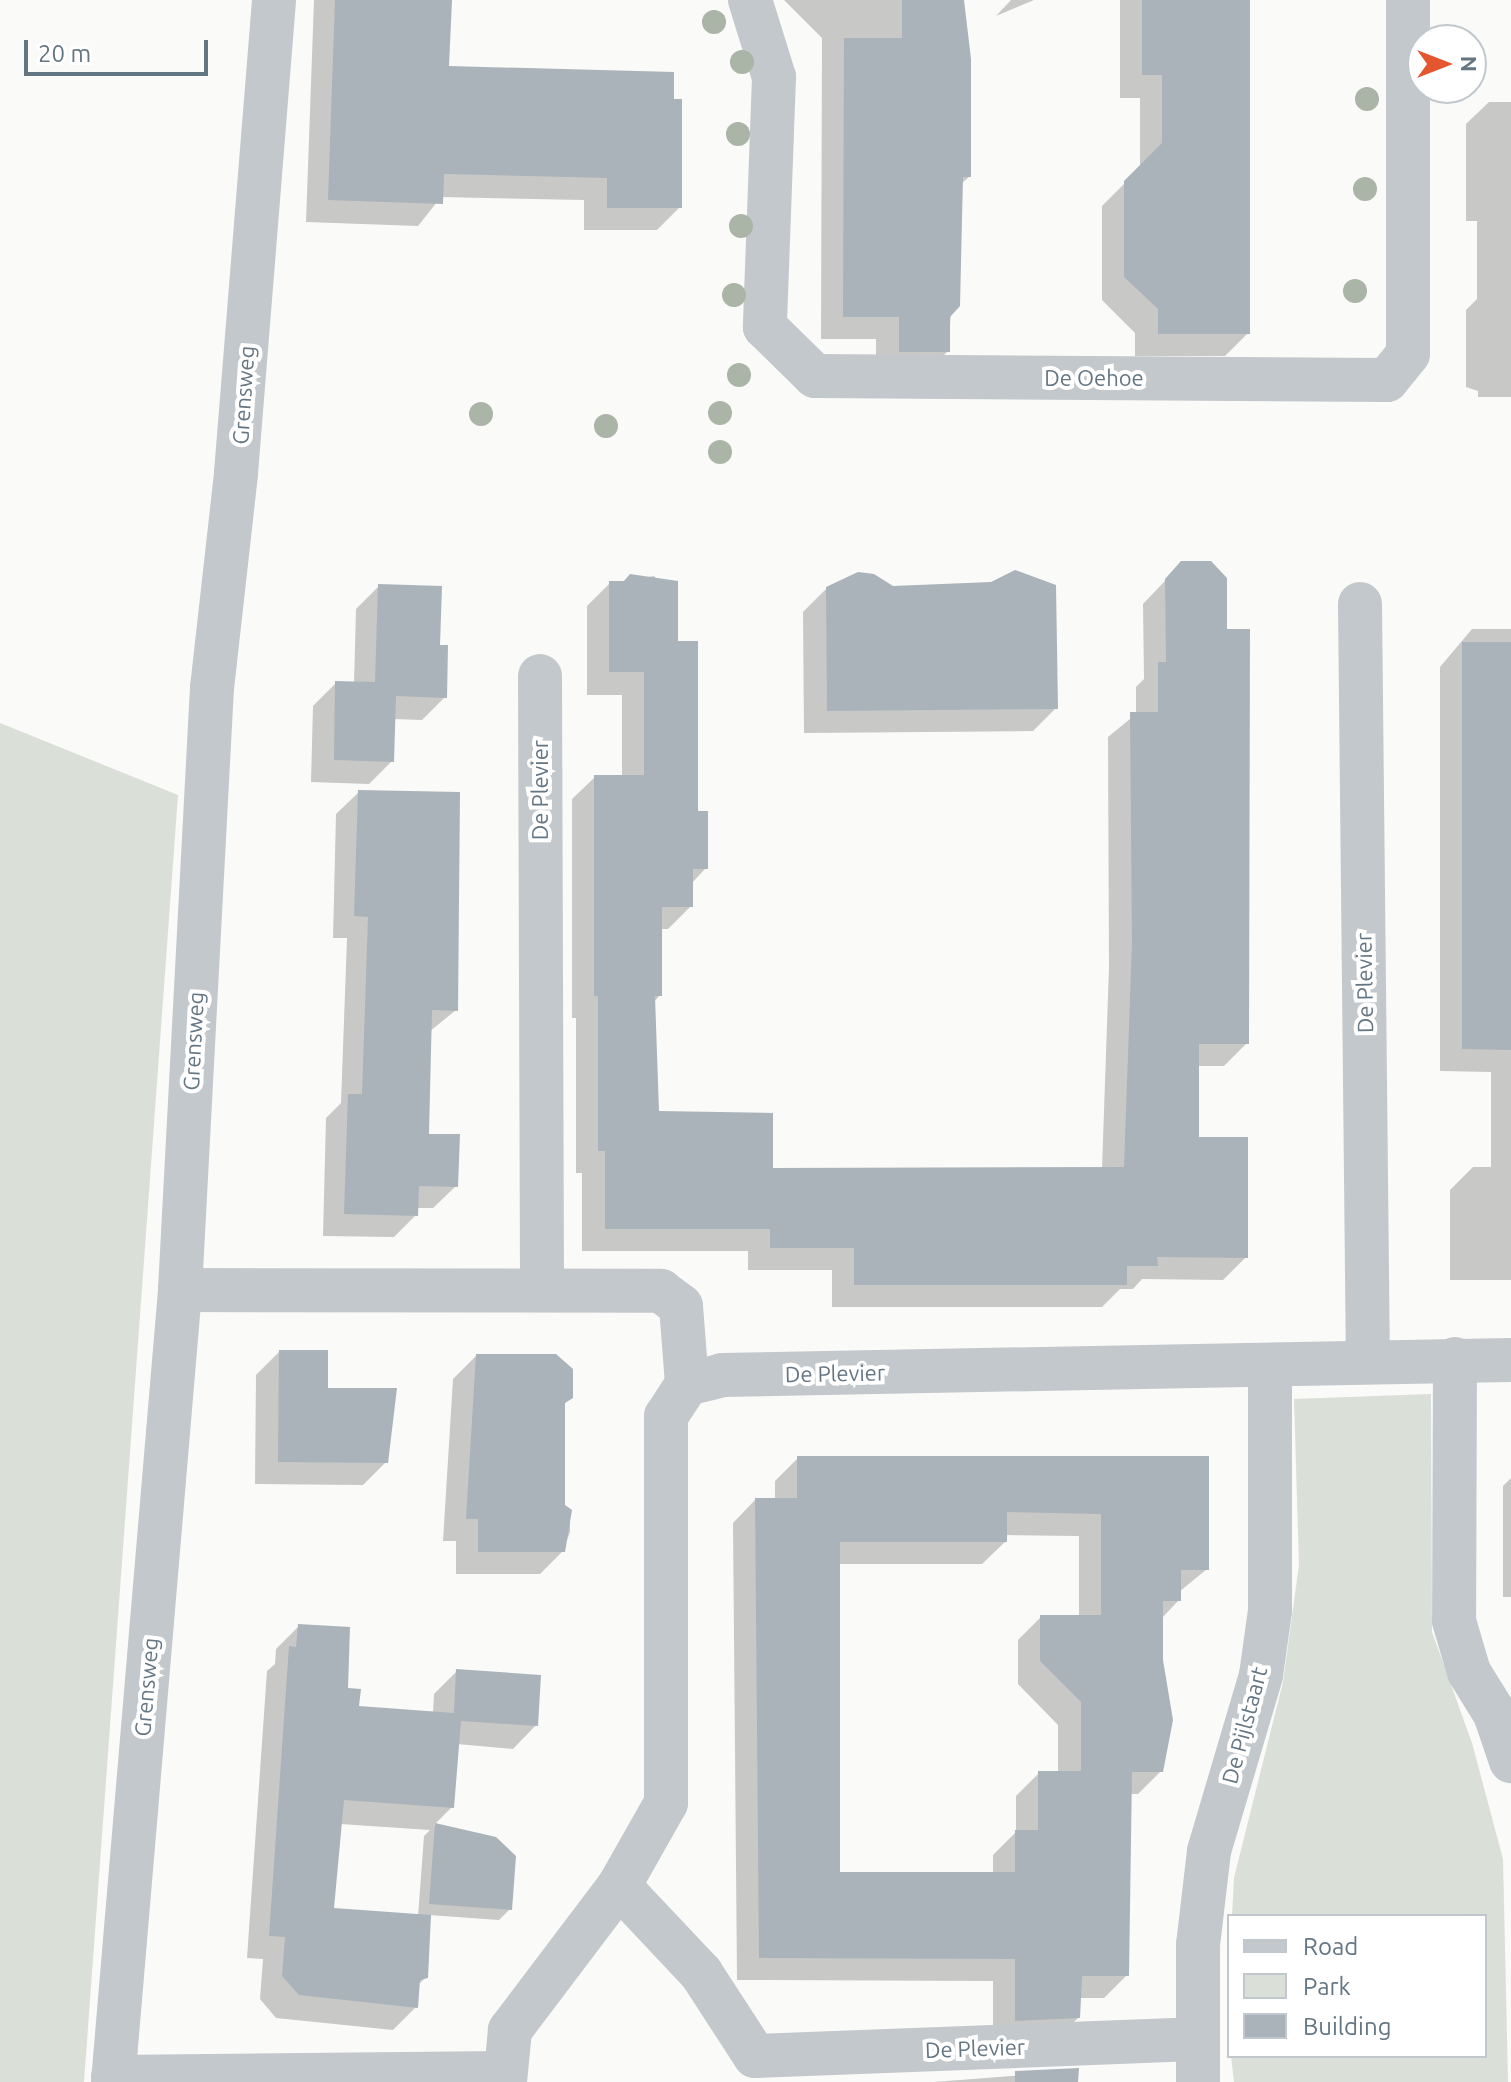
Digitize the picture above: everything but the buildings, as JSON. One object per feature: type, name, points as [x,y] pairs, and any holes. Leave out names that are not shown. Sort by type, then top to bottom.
[{"type":"street","name":"Grensweg","points":[[113,2080],[180,1290],[212,688],[236,473],[274,0]]},
{"type":"street","name":"De Oehoe","points":[[750,0],[774,77],[765,327],[815,376],[1387,380],[1408,354],[1408,0]]},
{"type":"street","name":"De Plevier","points":[[1360,604],[1368,1362]]},
{"type":"street","name":"De Plevier","points":[[540,676],[542,1288]]},
{"type":"street","points":[[113,2080],[504,2078],[510,2030],[619,1886],[666,1803],[666,1416],[687,1384],[681,1306],[661,1291],[542,1288],[180,1290]]},
{"type":"street","points":[[1455,1359],[1454,1621],[1469,1672],[1495,1714],[1511,1761]]},
{"type":"street","name":"De Plevier","points":[[687,1384],[722,1375],[1511,1360]]},
{"type":"street","name":"De Pijlstaart","points":[[1198,2082],[1195,2039],[1198,1945],[1209,1851],[1261,1675],[1270,1611],[1270,1365]]},
{"type":"street","name":"De Plevier","points":[[619,1886],[701,1973],[747,2069],[1195,2039]]},
{"type":"green space","points":[[0,723],[178,795],[84,2082],[0,2082]]},
{"type":"green space","points":[[1431,1394],[1432,1632],[1472,1743],[1503,1859],[1508,2082],[1234,2082],[1231,2058],[1487,2058],[1487,1914],[1232,1914],[1234,1878],[1283,1682],[1299,1565],[1294,1399]]}]
